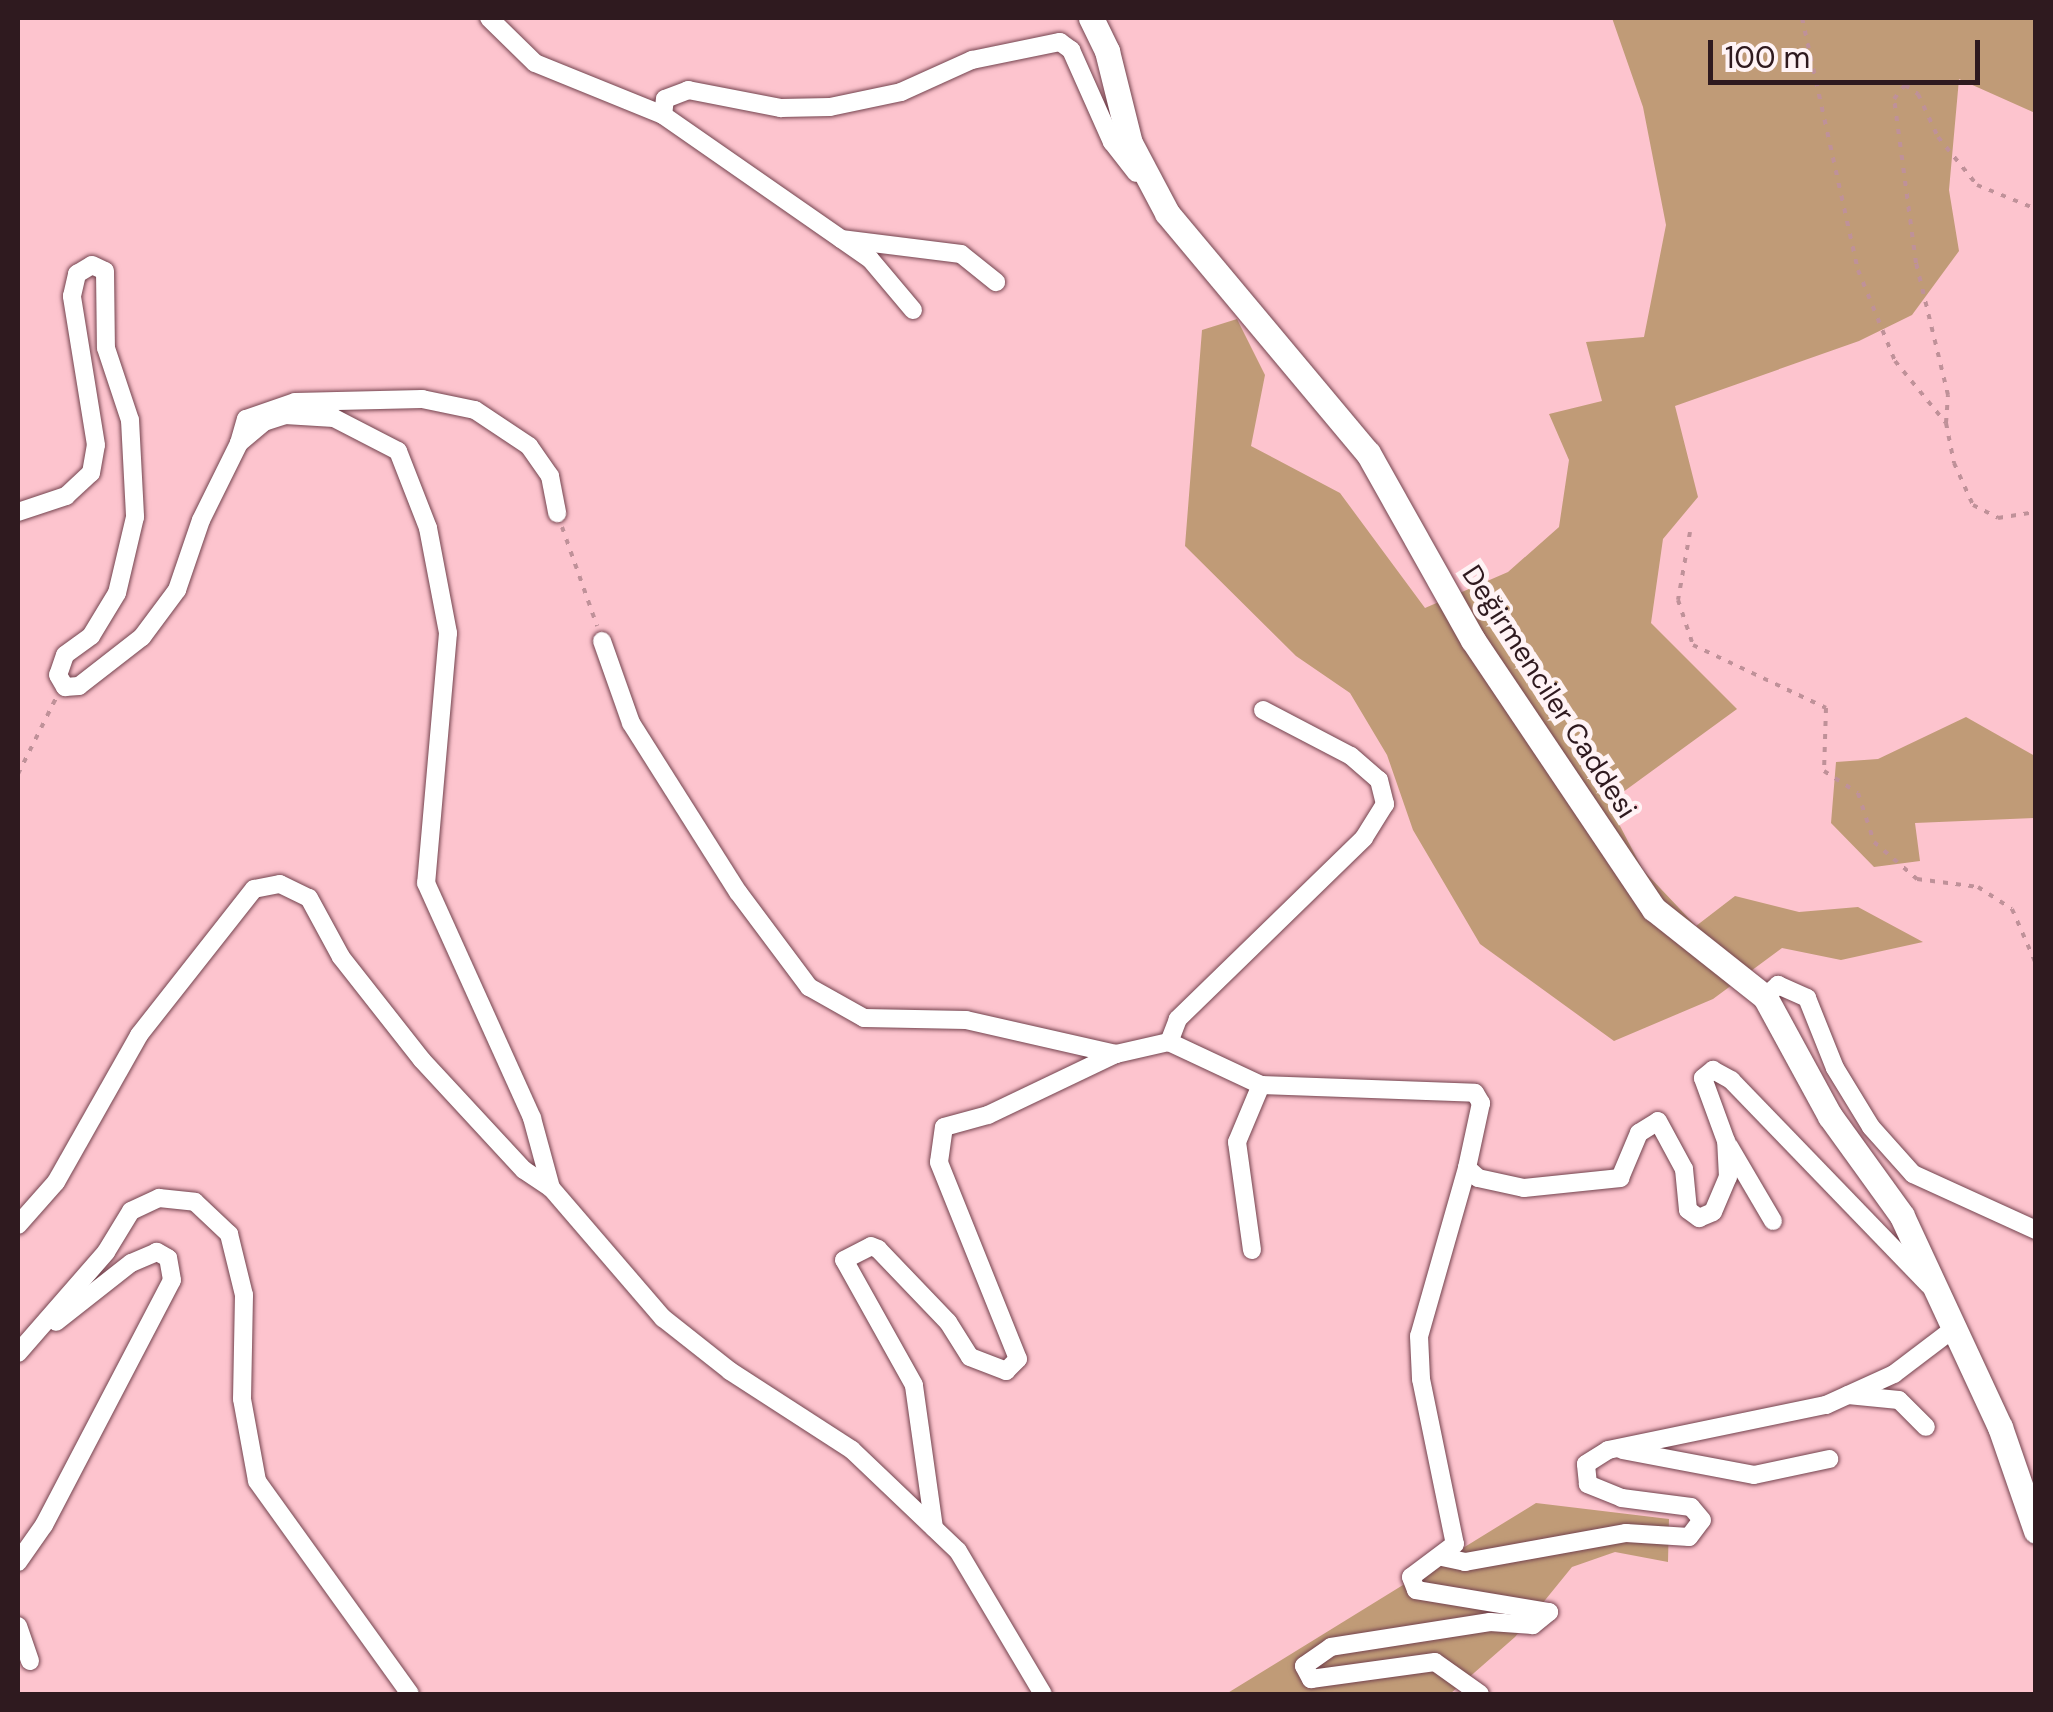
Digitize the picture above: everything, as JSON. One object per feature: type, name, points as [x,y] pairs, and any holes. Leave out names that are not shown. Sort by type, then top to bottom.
[{"type":"main road","name":"Değirmenciler Caddesi","points":[[1091,18],[1107,51],[1130,143],[1167,213],[1368,453],[1473,640],[1654,909],[1765,996],[1830,1116],[1902,1216],[2000,1428],[2036,1530]]},
{"type":"street","points":[[488,18],[535,63],[664,114],[870,259],[913,310]]},
{"type":"street","points":[[664,114],[665,99],[688,90],[781,108],[830,107],[901,92],[972,60],[1060,42],[1070,50],[1112,142],[1167,213]]},
{"type":"street","points":[[836,238],[961,254],[996,282]]},
{"type":"street","points":[[18,512],[66,496],[92,473],[96,445],[72,296],[77,274],[100,267],[106,348],[130,420],[135,517],[118,593],[91,636],[65,654],[58,675],[65,687],[79,686],[142,637],[177,590],[200,520],[239,443],[246,418],[295,402],[422,399],[476,410],[529,446],[550,476],[558,513]]},
{"type":"street","points":[[239,443],[284,415],[334,418],[398,451],[428,528],[448,633],[426,884],[532,1118],[551,1188]]},
{"type":"street","points":[[602,641],[632,722],[738,892],[809,987],[864,1018],[966,1020],[1116,1054]]},
{"type":"street","points":[[1169,1042],[1178,1019],[1364,838],[1386,804],[1379,780],[1351,756],[1264,710]]},
{"type":"street","points":[[18,1225],[56,1182],[139,1035],[254,888],[280,884],[309,898],[340,957],[422,1060],[524,1170],[551,1188],[663,1318],[730,1372],[852,1450],[958,1551],[1043,1694]]},
{"type":"street","points":[[1765,996],[1778,985],[1807,998],[1844,1083],[1870,1127],[1913,1174],[2036,1230]]},
{"type":"street","points":[[934,1528],[914,1384],[844,1260],[871,1246],[878,1249],[948,1322],[970,1357],[1006,1371],[1018,1359],[939,1162],[944,1127],[988,1115],[1116,1054],[1169,1042],[1261,1085],[1475,1093],[1481,1103],[1467,1168],[1419,1336],[1421,1379],[1447,1482],[1455,1544],[1411,1578],[1416,1590],[1531,1604],[1549,1612],[1546,1620],[1332,1647],[1304,1666],[1311,1679],[1435,1662],[1480,1694]]},
{"type":"street","points":[[1773,1220],[1726,1141],[1703,1078],[1713,1070],[1730,1080],[1936,1292]]},
{"type":"street","points":[[1252,1250],[1237,1142],[1261,1085]]},
{"type":"street","points":[[1467,1168],[1478,1178],[1524,1188],[1592,1185],[1620,1178],[1639,1133],[1658,1121],[1684,1170],[1688,1210],[1699,1218],[1721,1198],[1728,1176],[1726,1141]]},
{"type":"street","points":[[24,1347],[106,1252],[131,1211],[159,1198],[196,1202],[229,1234],[244,1295],[242,1399],[257,1481],[410,1694]]},
{"type":"street","points":[[18,1562],[44,1525],[172,1280],[168,1258],[156,1252],[131,1263],[24,1347]]},
{"type":"street","points":[[1442,1557],[1466,1562],[1626,1534],[1688,1536],[1702,1520],[1691,1507],[1622,1498],[1588,1484],[1586,1464],[1616,1448],[1848,1395],[1894,1374],[1952,1330]]},
{"type":"street","points":[[1848,1395],[1899,1400],[1926,1427]]},
{"type":"street","points":[[1616,1448],[1754,1475],[1829,1459]]},
{"type":"street","points":[[18,1626],[30,1661]]},
{"type":"path","points":[[1802,18],[1858,270],[1895,360],[1946,423]]},
{"type":"path","points":[[2036,208],[1977,185],[1938,137],[1918,94],[1906,85],[1894,99],[1916,263],[1948,395],[1946,423],[1954,463],[1972,505],[1998,518],[2036,512]]},
{"type":"path","points":[[558,513],[602,641]]},
{"type":"path","points":[[1690,532],[1678,600],[1693,645],[1826,708],[1824,770],[1858,793],[1874,842],[1917,879],[1978,886],[2012,909],[2036,964]]},
{"type":"path","points":[[18,774],[42,716],[65,687]]},
{"type":"shaded area","points":[[1612,18],[2035,18],[2035,113],[1959,79],[1949,190],[1959,251],[1912,315],[1859,341],[1675,406],[1698,497],[1663,539],[1651,623],[1737,709],[1608,803],[1643,870],[1696,926],[1735,896],[1799,912],[1858,907],[1923,942],[1841,960],[1782,948],[1713,999],[1614,1041],[1480,944],[1413,830],[1387,755],[1350,693],[1296,656],[1185,546],[1202,330],[1237,319],[1265,375],[1251,446],[1340,493],[1425,608],[1508,572],[1559,527],[1569,460],[1549,414],[1602,401],[1586,342],[1644,337],[1666,225],[1643,107]]},
{"type":"shaded area","points":[[1966,717],[2035,756],[2035,818],[1915,823],[1920,861],[1874,867],[1831,823],[1836,762],[1878,759]]},
{"type":"shaded area","points":[[1536,1503],[1669,1519],[1668,1562],[1615,1552],[1572,1567],[1515,1637],[1450,1694],[1226,1694]]}]
